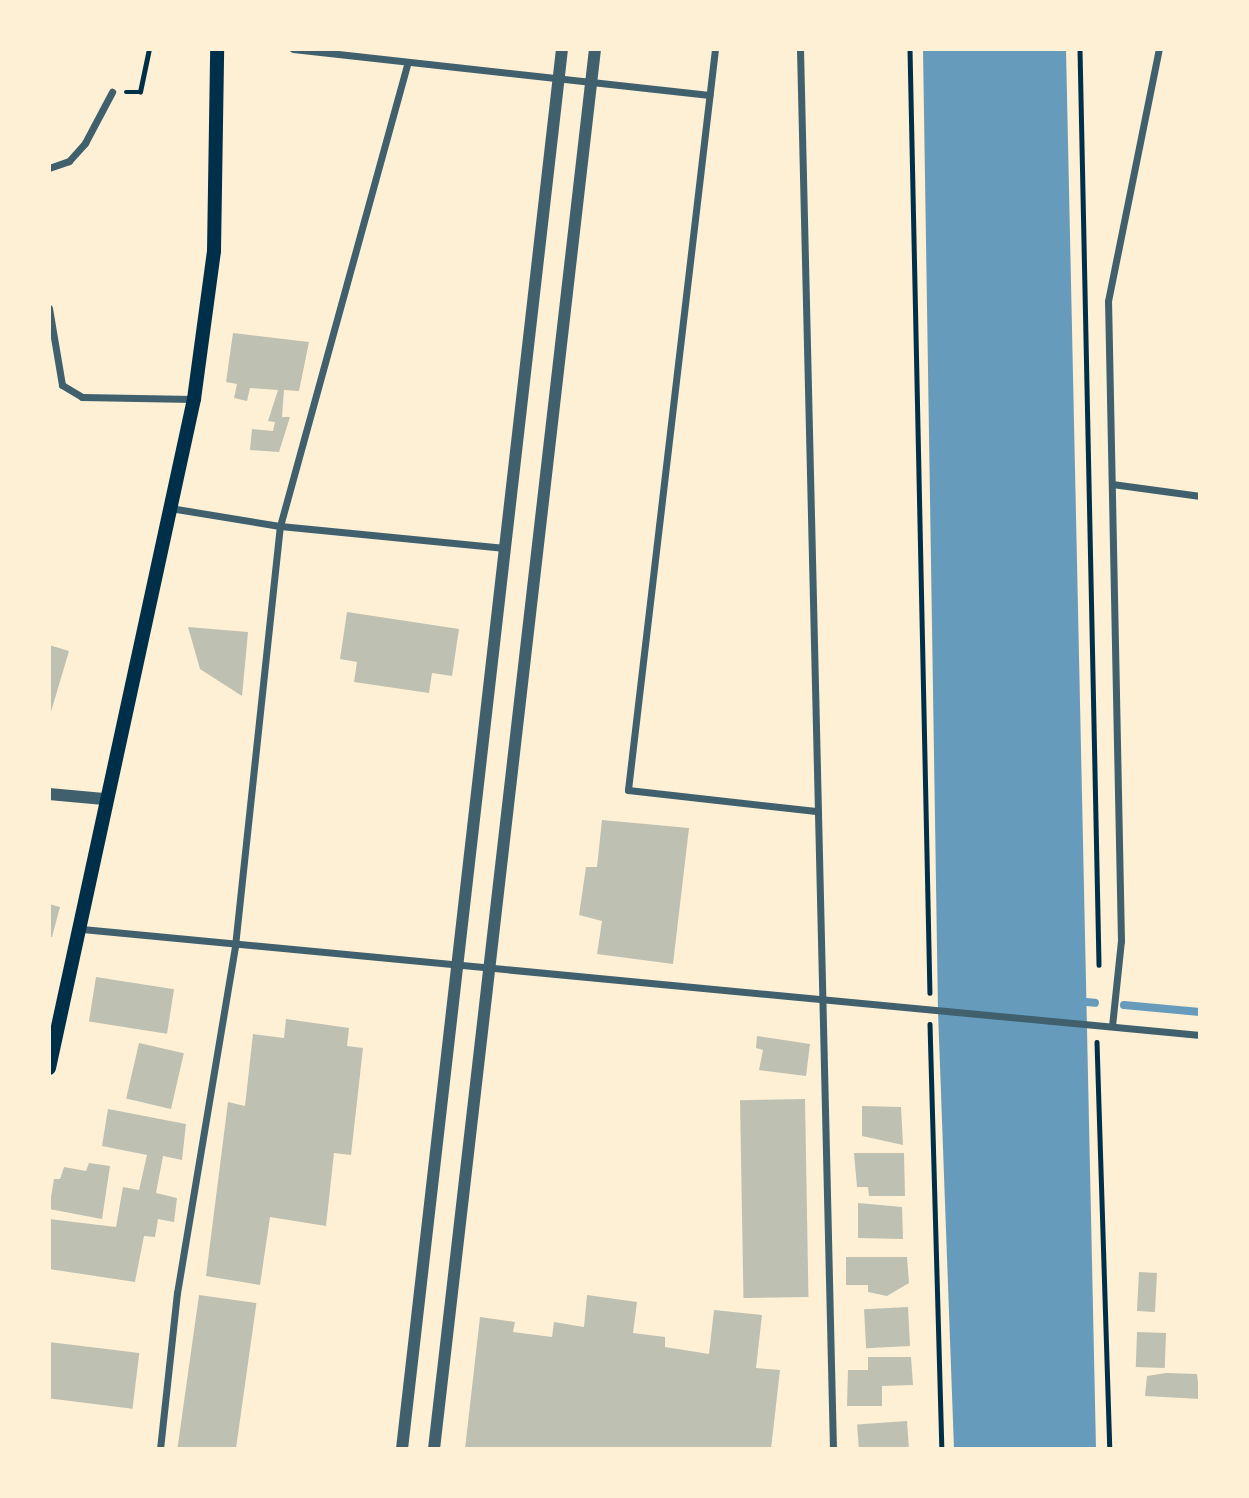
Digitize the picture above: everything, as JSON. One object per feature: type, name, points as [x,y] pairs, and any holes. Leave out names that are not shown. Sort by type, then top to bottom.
[{"type":"main road","points":[[49,1068],[82,929],[104,799],[194,399],[214,251],[218,49]]},
{"type":"street","points":[[293,49],[407,65],[709,95]]},
{"type":"street","points":[[402,1449],[562,49]]},
{"type":"street","points":[[435,1449],[595,49]]},
{"type":"street","points":[[715,49],[628,790],[816,811]]},
{"type":"street","points":[[800,49],[833,1449]]},
{"type":"street","points":[[1112,1026],[1121,941],[1108,301],[1158,49]]},
{"type":"street","points":[[160,1449],[177,1293],[235,946],[280,526],[407,65]]},
{"type":"street","points":[[49,168],[69,161],[85,143],[112,92]]},
{"type":"street","points":[[49,308],[62,385],[82,397],[194,399]]},
{"type":"street","points":[[1112,484],[1200,496]]},
{"type":"street","points":[[169,508],[280,526],[505,548]]},
{"type":"street","points":[[49,794],[104,799]]},
{"type":"street","points":[[82,929],[489,971],[1200,1035]]},
{"type":"path","points":[[112,92],[140,92],[149,49]]},
{"type":"path","points":[[910,49],[930,993]]},
{"type":"path","points":[[1080,49],[1100,979]]},
{"type":"path","points":[[930,1019],[942,1449]]},
{"type":"path","points":[[1097,1042],[1110,1449]]},
{"type":"water","points":[[923,49],[1066,49],[1096,1449],[954,1449],[938,1011]]},
{"type":"building","points":[[233,333],[309,342],[299,391],[284,390],[282,417],[290,417],[279,452],[250,450],[252,429],[273,431],[275,422],[268,421],[278,390],[250,388],[247,401],[234,398],[237,384],[226,382]]},
{"type":"building","points":[[347,612],[459,629],[452,676],[432,673],[429,693],[354,682],[357,662],[340,659]]},
{"type":"building","points":[[188,627],[248,632],[242,696],[200,669]]},
{"type":"building","points":[[49,645],[69,651],[50,715],[49,715]]},
{"type":"building","points":[[602,820],[689,828],[673,964],[597,954],[602,921],[579,915],[586,867],[597,867]]},
{"type":"building","points":[[49,904],[60,907],[52,937],[49,937]]},
{"type":"building","points":[[96,977],[174,989],[167,1034],[89,1021]]},
{"type":"building","points":[[286,1019],[349,1028],[347,1046],[363,1048],[351,1155],[334,1153],[326,1226],[270,1217],[260,1285],[206,1276],[228,1102],[245,1106],[253,1034],[284,1038]]},
{"type":"building","points":[[757,1036],[810,1044],[806,1076],[759,1070],[763,1050],[756,1048]]},
{"type":"building","points":[[139,1043],[184,1053],[171,1109],[126,1099]]},
{"type":"building","points":[[805,1099],[808,1297],[743,1298],[740,1100]]},
{"type":"building","points":[[862,1106],[901,1107],[903,1145],[862,1136]]},
{"type":"building","points":[[108,1109],[186,1124],[182,1160],[163,1156],[156,1193],[177,1198],[174,1222],[158,1219],[155,1237],[144,1236],[135,1282],[49,1269],[49,1219],[116,1227],[123,1187],[139,1190],[147,1155],[102,1146]]},
{"type":"building","points":[[854,1153],[904,1153],[905,1196],[869,1196],[868,1187],[857,1187]]},
{"type":"building","points":[[89,1163],[110,1166],[102,1219],[49,1209],[54,1179],[60,1179],[64,1167],[86,1171]]},
{"type":"building","points":[[858,1203],[902,1207],[903,1239],[858,1238]]},
{"type":"building","points":[[846,1257],[907,1257],[909,1283],[887,1296],[868,1292],[868,1285],[846,1285]]},
{"type":"building","points":[[1139,1272],[1157,1273],[1155,1312],[1137,1311]]},
{"type":"building","points":[[199,1295],[256,1303],[236,1449],[177,1448]]},
{"type":"building","points":[[587,1295],[637,1302],[633,1333],[665,1337],[665,1347],[709,1354],[714,1310],[762,1315],[756,1368],[780,1370],[771,1449],[465,1449],[480,1317],[515,1322],[513,1332],[552,1337],[554,1322],[584,1327]]},
{"type":"building","points":[[908,1307],[910,1346],[866,1348],[864,1309]]},
{"type":"building","points":[[1137,1332],[1166,1333],[1165,1368],[1136,1367]]},
{"type":"building","points":[[49,1342],[139,1353],[132,1409],[49,1398]]},
{"type":"building","points":[[868,1357],[911,1357],[913,1385],[882,1386],[882,1406],[847,1406],[848,1370],[868,1370]]},
{"type":"building","points":[[1166,1373],[1197,1374],[1200,1399],[1145,1396],[1147,1376]]},
{"type":"building","points":[[907,1421],[909,1449],[859,1449],[857,1424]]},
{"type":"waterway","points":[[1074,1001],[1095,1003]]},
{"type":"waterway","points":[[1124,1005],[1200,1012]]}]
